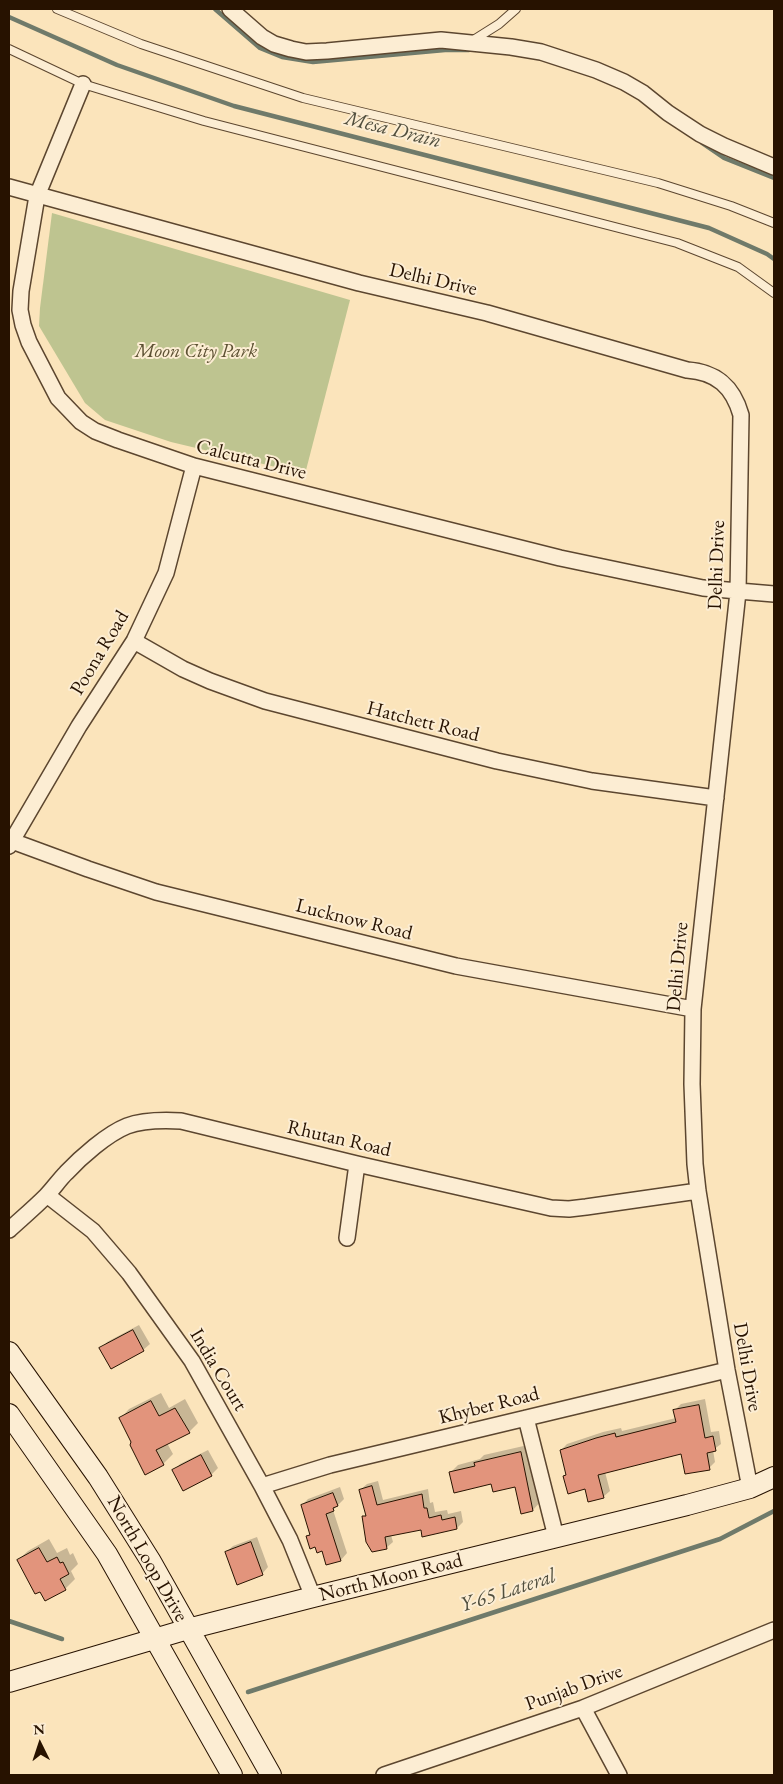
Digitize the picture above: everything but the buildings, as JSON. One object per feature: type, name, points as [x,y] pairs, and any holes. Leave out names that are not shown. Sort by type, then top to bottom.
[{"type":"main road","name":"North Loop Drive","points":[[9,1352],[98,1477],[150,1560],[271,1775]]},
{"type":"main road","name":"North Loop Drive","points":[[9,1414],[107,1554],[232,1775]]},
{"type":"main road","name":"North Moon Road","points":[[9,1682],[188,1629],[750,1488],[774,1477]]},
{"type":"street","points":[[230,9],[262,37],[274,44],[298,50],[327,51],[441,40],[541,52],[596,70],[624,82],[643,93],[668,113],[700,134],[774,167]]},
{"type":"street","name":"Calcutta Drive","points":[[83,84],[37,196],[21,291],[20,310],[29,342],[58,398],[81,422],[95,431],[194,466],[560,558],[703,588],[774,594]]},
{"type":"street","name":"Delhi Drive","points":[[9,187],[359,283],[487,313],[687,370],[698,370],[718,378],[737,401],[741,415],[738,592],[693,1009],[692,1084],[698,1191],[727,1370],[750,1488]]},
{"type":"street","name":"Poona Road","points":[[10,844],[79,726],[134,641],[166,573],[194,466]]},
{"type":"street","name":"Hatchett Road","points":[[134,641],[183,669],[210,681],[293,709],[497,762],[592,781],[716,798]]},
{"type":"street","name":"Lucknow Road","points":[[10,844],[156,892],[427,959],[466,968],[693,1009]]},
{"type":"street","name":"Rhutan Road","points":[[9,1230],[47,1195],[67,1171],[111,1135],[127,1126],[168,1120],[180,1121],[356,1164],[551,1208],[569,1209],[698,1191]]},
{"type":"street","points":[[347,1238],[356,1164]]},
{"type":"street","name":"India Court","points":[[47,1195],[93,1231],[155,1308],[192,1361],[290,1540],[313,1597]]},
{"type":"street","name":"Khyber Road","points":[[262,1486],[330,1465],[727,1370]]},
{"type":"street","points":[[526,1418],[556,1537]]},
{"type":"street","name":"Punjab Drive","points":[[384,1775],[414,1770],[583,1708],[774,1630]]},
{"type":"street","points":[[583,1708],[619,1775]]},
{"type":"lane","points":[[57,9],[141,44],[304,98],[658,183],[731,206],[774,223]]},
{"type":"lane","points":[[468,43],[499,24],[516,9]]},
{"type":"lane","points":[[9,49],[83,84],[204,121],[677,243],[738,268],[774,293]]},
{"type":"green space","name":"Moon City Park","points":[[52,213],[350,300],[305,474],[171,442],[105,420],[85,403],[39,326]]},
{"type":"waterway","points":[[215,9],[260,48],[282,57],[313,62],[445,50],[469,50]]},
{"type":"waterway","name":"Mesa Drain","points":[[9,17],[117,65],[234,106],[709,228],[774,259]]},
{"type":"waterway","points":[[702,143],[724,158],[774,178]]},
{"type":"waterway","name":"Y-65 Lateral","points":[[248,1692],[720,1539],[774,1511]]},
{"type":"waterway","name":"Y-65 Lateral","points":[[9,1621],[62,1639]]}]
